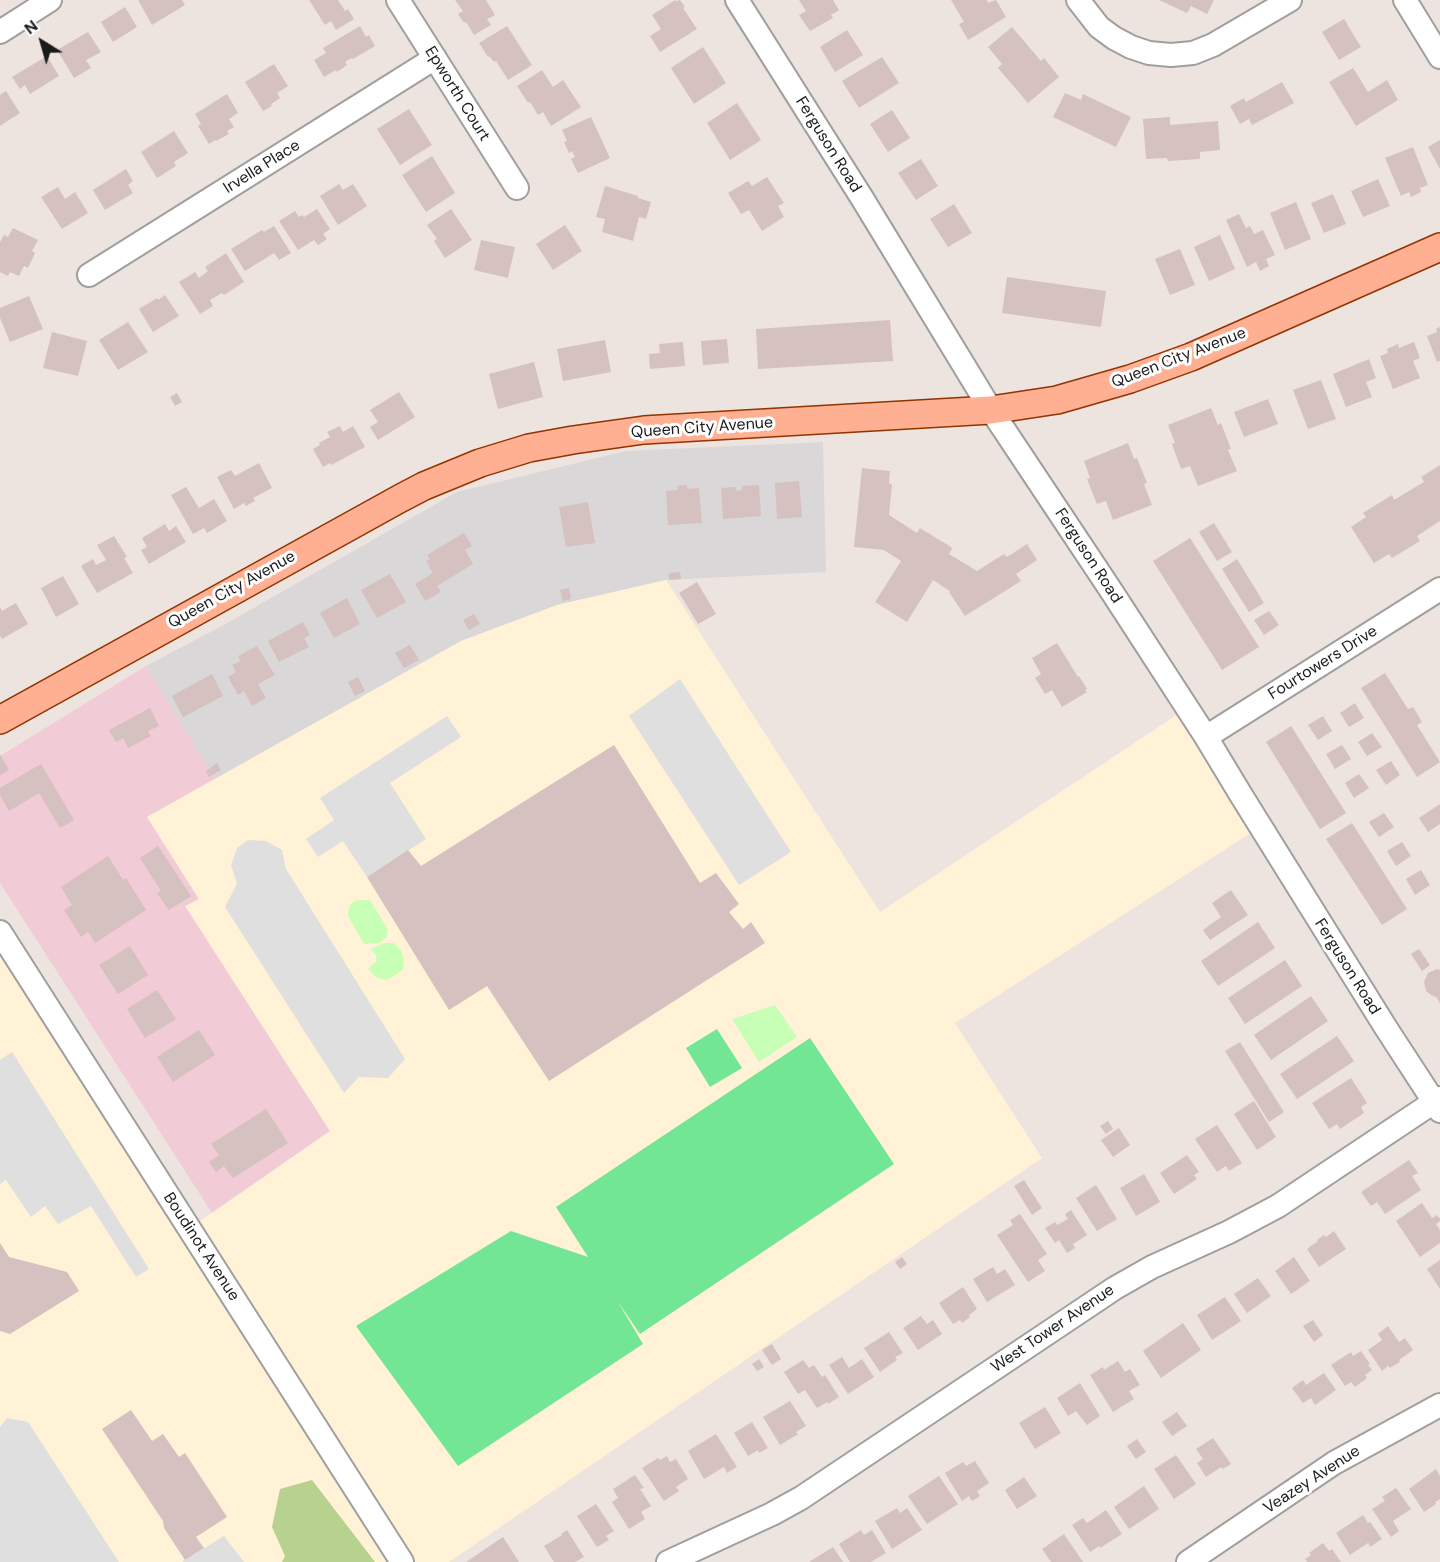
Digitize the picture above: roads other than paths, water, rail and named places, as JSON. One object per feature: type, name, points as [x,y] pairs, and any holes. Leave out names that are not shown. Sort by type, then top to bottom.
[{"type":"main road","name":"Queen City Avenue","points":[[0,720],[424,486],[519,451],[573,440],[644,430],[991,410],[1057,400],[1141,375],[1191,357],[1440,247]]},
{"type":"street","points":[[0,32],[50,0]]},
{"type":"street","name":"Epworth Court","points":[[398,0],[517,188]]},
{"type":"street","name":"Ferguson Road","points":[[737,0],[862,198],[991,410],[1206,737],[1373,1008],[1438,1104]]},
{"type":"street","points":[[1078,0],[1099,27],[1114,38],[1131,47],[1171,55],[1192,52],[1213,45],[1290,0]]},
{"type":"street","points":[[1405,0],[1440,57]]},
{"type":"street","name":"Irvella Place","points":[[89,276],[435,58]]},
{"type":"street","name":"Fourtowers Drive","points":[[1206,737],[1440,589]]},
{"type":"street","name":"Boudinot Avenue","points":[[0,932],[402,1562]]},
{"type":"street","name":"West Tower Avenue","points":[[668,1562],[772,1514],[801,1498],[1115,1288],[1152,1267],[1229,1232],[1278,1206],[1438,1104]]},
{"type":"street","name":"Veazey Avenue","points":[[1188,1562],[1344,1457],[1440,1405]]}]
